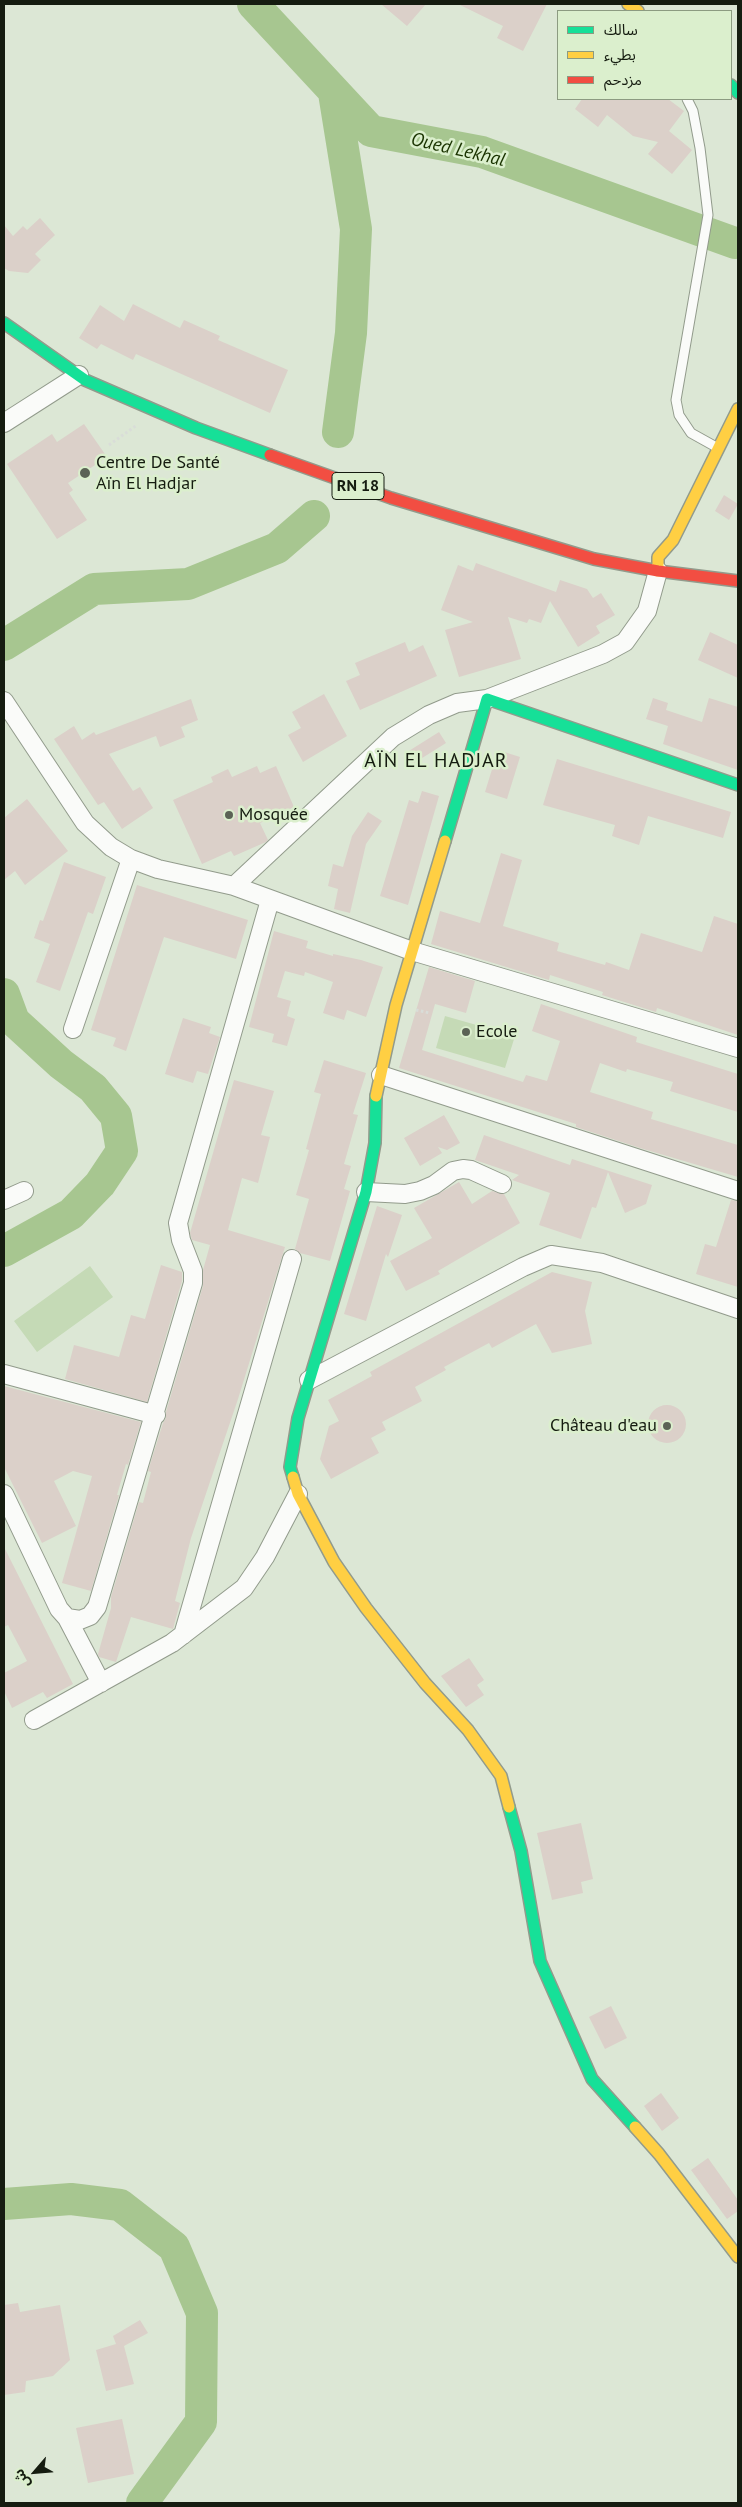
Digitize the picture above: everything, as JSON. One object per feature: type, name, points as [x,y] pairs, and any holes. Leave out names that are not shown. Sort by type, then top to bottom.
[{"type":"street","name":"RN 18","points":[[4,323],[78,375],[157,411],[196,428],[392,498],[594,559],[658,571],[738,581]]},
{"type":"street","points":[[4,423],[78,375]]},
{"type":"street","points":[[234,886],[393,737],[429,715],[457,703],[488,699],[603,654],[625,642],[647,611],[658,571],[658,557],[672,540],[720,449],[738,409]]},
{"type":"street","points":[[488,699],[738,785]]},
{"type":"street","points":[[488,699],[396,1005],[376,1097],[375,1143],[366,1192],[298,1418],[290,1466],[298,1494],[334,1562],[366,1608],[425,1683],[468,1730],[500,1776],[521,1851],[540,1961],[592,2079],[659,2154],[702,2214],[738,2257]]},
{"type":"street","points":[[4,701],[86,823],[111,847],[131,859],[158,869],[234,886],[412,951],[738,1048]]},
{"type":"street","points":[[73,1028],[131,859]]},
{"type":"street","points":[[68,1618],[80,1620],[90,1616],[97,1607],[156,1415],[193,1283],[193,1271],[181,1240],[180,1216],[270,900]]},
{"type":"street","points":[[381,1075],[738,1192]]},
{"type":"street","points":[[366,1192],[405,1194],[420,1191],[434,1186],[453,1172],[463,1169],[472,1170],[502,1184]]},
{"type":"street","points":[[4,1200],[24,1191]]},
{"type":"street","points":[[309,1380],[523,1267],[551,1255],[602,1263],[738,1309]]},
{"type":"street","points":[[183,1635],[292,1259]]},
{"type":"street","points":[[4,1374],[156,1415]]},
{"type":"street","points":[[4,1494],[59,1609],[68,1618],[101,1683]]},
{"type":"street","points":[[34,1720],[172,1643],[244,1588],[266,1557],[298,1494]]},
{"type":"lane","points":[[687,100],[700,148],[708,215],[676,400],[679,416],[691,433],[720,449]]},
{"type":"path","points":[[109,445],[157,411]]},
{"type":"green space","points":[[445,1016],[515,1036],[505,1068],[436,1048]]},
{"type":"green space","points":[[90,1266],[113,1297],[37,1352],[14,1321]]},
{"type":"building","points":[[381,4],[426,4],[407,26]]},
{"type":"building","points":[[458,4],[547,4],[523,51],[497,38],[503,26]]},
{"type":"building","points":[[581,100],[669,100],[684,111],[669,131],[692,150],[672,174],[648,154],[658,142],[633,136],[607,115],[598,127],[575,109]]},
{"type":"building","points":[[40,218],[55,235],[35,254],[41,260],[28,273],[9,271],[4,268],[4,225],[13,236],[23,226],[27,230]]},
{"type":"building","points":[[133,304],[180,328],[184,320],[220,336],[218,340],[288,370],[270,413],[136,354],[133,360],[101,344],[97,349],[79,338],[100,305],[124,321]]},
{"type":"building","points":[[84,424],[107,457],[68,483],[73,490],[69,493],[87,520],[57,539],[7,464],[52,434],[57,442]]},
{"type":"building","points":[[724,495],[738,504],[729,520],[715,511]]},
{"type":"building","points":[[476,563],[556,592],[560,580],[587,589],[593,598],[601,593],[615,615],[596,626],[600,633],[578,647],[550,601],[541,623],[529,619],[527,623],[508,617],[521,659],[459,677],[445,630],[473,622],[441,610],[458,565],[473,571]]},
{"type":"building","points":[[710,632],[738,645],[738,678],[698,660]]},
{"type":"building","points":[[405,642],[409,652],[423,645],[437,676],[360,710],[346,681],[360,675],[355,663]]},
{"type":"building","points":[[324,694],[347,736],[303,762],[288,735],[301,728],[292,712]]},
{"type":"building","points":[[653,698],[668,703],[666,710],[702,722],[709,698],[738,707],[738,770],[663,744],[668,726],[646,719]]},
{"type":"building","points":[[191,699],[198,720],[181,727],[185,737],[160,747],[156,736],[109,754],[133,791],[140,787],[153,808],[122,829],[104,802],[98,805],[54,739],[74,726],[82,740],[94,732],[96,735]]},
{"type":"building","points":[[439,732],[446,743],[411,765],[404,754]]},
{"type":"building","points":[[498,750],[520,757],[507,799],[485,792]]},
{"type":"building","points":[[557,759],[731,812],[723,838],[648,816],[639,845],[612,836],[615,825],[543,805]]},
{"type":"building","name":"Mosquée","points":[[257,766],[260,773],[276,766],[294,807],[260,823],[268,840],[266,842],[234,856],[231,851],[202,864],[173,800],[213,782],[211,777],[228,769],[232,777]]},
{"type":"building","points":[[422,791],[439,796],[408,905],[380,896],[409,800],[418,803]]},
{"type":"building","points":[[27,799],[68,851],[25,885],[15,871],[4,880],[4,818]]},
{"type":"building","points":[[368,812],[382,821],[366,844],[350,913],[334,909],[338,889],[328,886],[333,864],[343,867],[352,836]]},
{"type":"building","points":[[501,853],[522,860],[503,926],[559,943],[557,951],[605,965],[606,962],[629,970],[641,933],[702,952],[714,916],[738,924],[738,1035],[657,1008],[656,1012],[602,995],[603,992],[550,975],[549,980],[431,944],[440,911],[480,923]]},
{"type":"building","points":[[64,862],[106,877],[93,914],[88,912],[60,991],[36,982],[50,944],[34,938],[40,920],[43,921]]},
{"type":"building","points":[[137,885],[248,920],[236,959],[164,937],[126,1051],[113,1046],[116,1038],[91,1030]]},
{"type":"building","points":[[274,931],[308,941],[306,948],[333,956],[333,954],[361,960],[383,967],[366,1017],[347,1010],[344,1020],[323,1013],[333,982],[305,972],[304,976],[285,971],[277,997],[291,1001],[287,1016],[295,1019],[287,1046],[272,1042],[274,1034],[249,1027]]},
{"type":"building","points":[[429,967],[475,981],[466,1013],[435,1004],[422,1050],[523,1082],[526,1075],[547,1081],[560,1041],[532,1031],[541,1004],[637,1037],[636,1042],[738,1074],[738,1112],[670,1091],[673,1082],[627,1069],[626,1072],[600,1063],[590,1092],[653,1112],[651,1119],[738,1145],[738,1177],[640,1148],[576,1127],[576,1124],[399,1068]]},
{"type":"building","points":[[183,1018],[211,1027],[209,1033],[220,1037],[208,1074],[197,1071],[193,1083],[165,1074]]},
{"type":"building","points":[[324,1060],[366,1073],[353,1114],[358,1115],[344,1164],[351,1166],[344,1189],[350,1191],[330,1261],[300,1253],[295,1249],[309,1199],[296,1195],[309,1150],[306,1149],[321,1094],[314,1092]]},
{"type":"building","points":[[234,1080],[274,1091],[261,1135],[270,1137],[258,1183],[242,1178],[228,1230],[285,1247],[238,1399],[191,1538],[175,1601],[180,1603],[173,1629],[131,1617],[116,1662],[99,1657],[98,1654],[111,1608],[111,1597],[139,1502],[143,1503],[151,1472],[148,1471],[166,1418],[166,1412],[203,1286],[203,1270],[210,1245],[192,1240],[190,1233]]},
{"type":"building","points":[[444,1115],[460,1143],[447,1150],[438,1147],[442,1153],[420,1166],[404,1138]]},
{"type":"building","points":[[484,1135],[570,1165],[572,1159],[652,1185],[646,1204],[625,1213],[608,1172],[596,1208],[592,1207],[581,1239],[539,1225],[550,1193],[512,1180],[519,1175],[475,1160]]},
{"type":"building","points":[[459,1182],[472,1204],[492,1191],[504,1194],[520,1223],[438,1271],[440,1274],[406,1291],[390,1261],[432,1238],[414,1208]]},
{"type":"building","points":[[731,1200],[738,1201],[738,1287],[696,1274],[705,1244],[716,1247]]},
{"type":"building","points":[[377,1206],[402,1215],[388,1257],[386,1254],[366,1321],[344,1314]]},
{"type":"building","points":[[161,1265],[182,1272],[182,1281],[147,1402],[65,1379],[74,1345],[119,1357],[131,1315],[145,1319]]},
{"type":"building","points":[[552,1272],[592,1282],[585,1311],[592,1344],[552,1353],[536,1324],[492,1348],[489,1343],[444,1367],[446,1370],[415,1387],[422,1401],[382,1422],[386,1430],[371,1438],[379,1453],[331,1479],[320,1459],[329,1426],[339,1421],[328,1400],[372,1376],[370,1372]]},
{"type":"building","points":[[4,1386],[141,1422],[128,1465],[126,1464],[91,1591],[62,1583],[92,1476],[73,1471],[54,1481],[76,1526],[42,1543],[4,1467]]},
{"type":"building","name":"Château d'eau","points":[[667,1405],[674,1406],[680,1411],[685,1417],[685,1431],[680,1437],[674,1442],[667,1443],[660,1442],[654,1437],[649,1431],[648,1424],[649,1417],[654,1411],[660,1406]]},
{"type":"building","points":[[4,1547],[73,1684],[47,1698],[43,1692],[12,1708],[4,1691],[4,1673],[27,1661],[8,1625],[4,1627]]},
{"type":"building","points":[[469,1658],[484,1680],[477,1685],[484,1695],[466,1707],[441,1676]]},
{"type":"building","points":[[581,1823],[593,1879],[581,1882],[583,1893],[552,1900],[537,1833]]},
{"type":"building","points":[[611,2006],[627,2038],[605,2049],[589,2017]]},
{"type":"building","points":[[661,2093],[679,2118],[662,2131],[644,2106]]},
{"type":"building","points":[[708,2158],[738,2200],[738,2211],[727,2219],[691,2170]]},
{"type":"building","points":[[18,2303],[20,2312],[60,2305],[70,2360],[53,2376],[26,2381],[25,2392],[4,2395],[4,2305]]},
{"type":"building","points":[[140,2320],[148,2333],[124,2346],[134,2384],[106,2391],[96,2350],[116,2344],[113,2336]]},
{"type":"building","points":[[122,2419],[134,2474],[88,2483],[76,2428]]},
{"type":"waterway","name":"Oued Lekhal","points":[[253,4],[371,131],[482,152],[735,243]]},
{"type":"waterway","points":[[334,93],[356,229],[351,333],[338,432]]},
{"type":"waterway","points":[[4,645],[94,589],[188,584],[277,548],[314,516]]},
{"type":"waterway","points":[[4,994],[14,1021],[61,1064],[93,1088],[116,1116],[122,1151],[100,1184],[71,1214],[4,1251]]},
{"type":"waterway","points":[[4,2204],[71,2199],[120,2205],[174,2247],[202,2313],[201,2422],[142,2503]]},
{"type":"traffic: fast","points":[[732,86],[738,93]]},
{"type":"traffic: fast","points":[[4,323],[85,380],[196,428],[270,455]]},
{"type":"traffic: fast","points":[[445,841],[487,699],[738,785]]},
{"type":"traffic: fast","points":[[293,1477],[290,1467],[298,1418],[366,1192],[375,1143],[376,1096]]},
{"type":"traffic: fast","points":[[509,1807],[521,1851],[540,1961],[592,2079],[635,2127]]},
{"type":"traffic: slow","points":[[628,4],[637,10]]},
{"type":"traffic: slow","points":[[658,571],[658,557],[673,540],[738,409]]},
{"type":"traffic: slow","points":[[376,1096],[396,1005],[445,841]]},
{"type":"traffic: slow","points":[[293,1477],[298,1494],[334,1562],[366,1608],[425,1683],[468,1730],[501,1776],[509,1807]]},
{"type":"traffic: slow","points":[[635,2127],[659,2154],[738,2257]]},
{"type":"traffic: jam","points":[[270,455],[391,498],[594,559],[658,571],[738,581]]},
{"type":"place","name":"Centre De Santé Aïn El Hadjar","points":[[85,473]]},
{"type":"place","name":"Mosquée","points":[[229,815]]},
{"type":"place","name":"Ecole","points":[[466,1032]]},
{"type":"place","name":"Château d'eau","points":[[667,1426]]},
{"type":"district","name":"AÏN EL HADJAR","points":[[436,761]]}]
